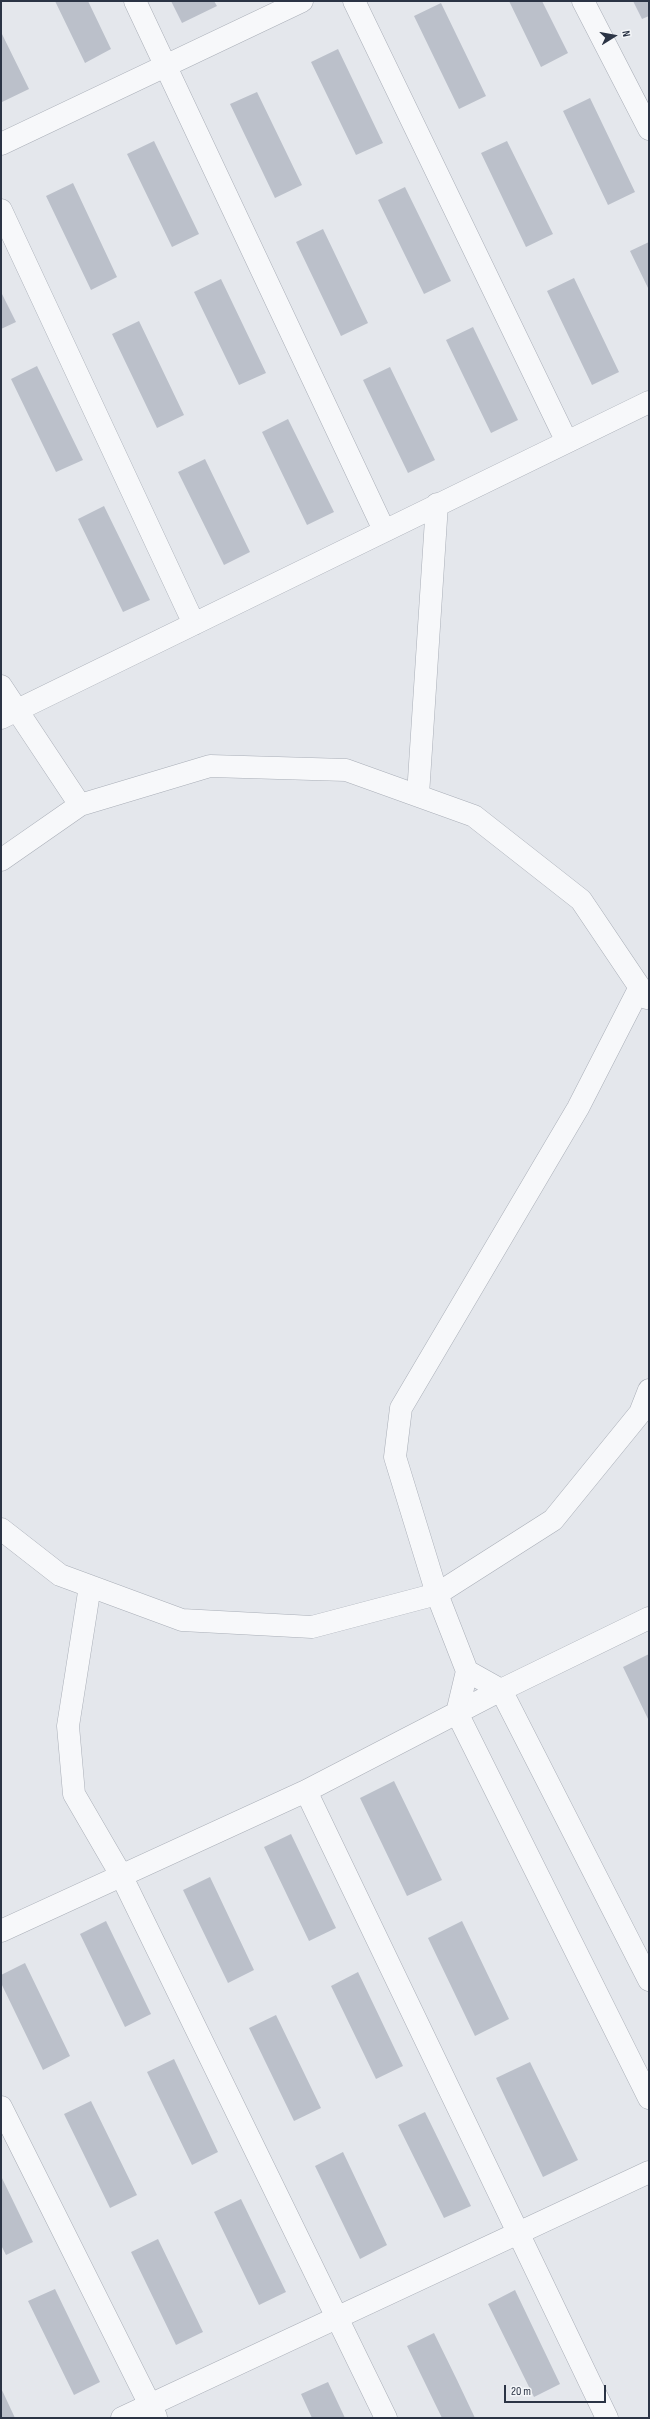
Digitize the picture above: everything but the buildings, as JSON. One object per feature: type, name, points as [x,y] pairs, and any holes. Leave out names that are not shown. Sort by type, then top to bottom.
[{"type":"street","points":[[135,1],[384,530]]},
{"type":"street","points":[[1,144],[302,1]]},
{"type":"street","points":[[354,1],[566,440]]},
{"type":"street","points":[[583,1],[649,129]]},
{"type":"street","points":[[1,210],[194,624]]},
{"type":"street","points":[[8,715],[566,440],[649,402]]},
{"type":"street","points":[[418,796],[437,504]]},
{"type":"street","points":[[1,686],[8,715],[80,805]]},
{"type":"street","points":[[1,860],[80,805],[210,766],[346,770],[474,816],[581,900],[644,994],[401,1408],[395,1457],[437,1594],[467,1671],[457,1713],[649,2098]]},
{"type":"street","points":[[1,1530],[60,1575],[182,1620],[312,1627],[437,1594],[553,1520],[640,1413],[649,1390]]},
{"type":"street","points":[[90,1586],[68,1726],[74,1794],[121,1875],[386,2418]]},
{"type":"street","points":[[1,1931],[306,1791],[501,1690],[649,1618]]},
{"type":"street","points":[[467,1671],[501,1690],[649,1980]]},
{"type":"street","points":[[306,1791],[607,2418]]},
{"type":"street","points":[[1,2107],[154,2411]]},
{"type":"street","points":[[122,2418],[154,2411],[337,2318],[649,2172]]}]
